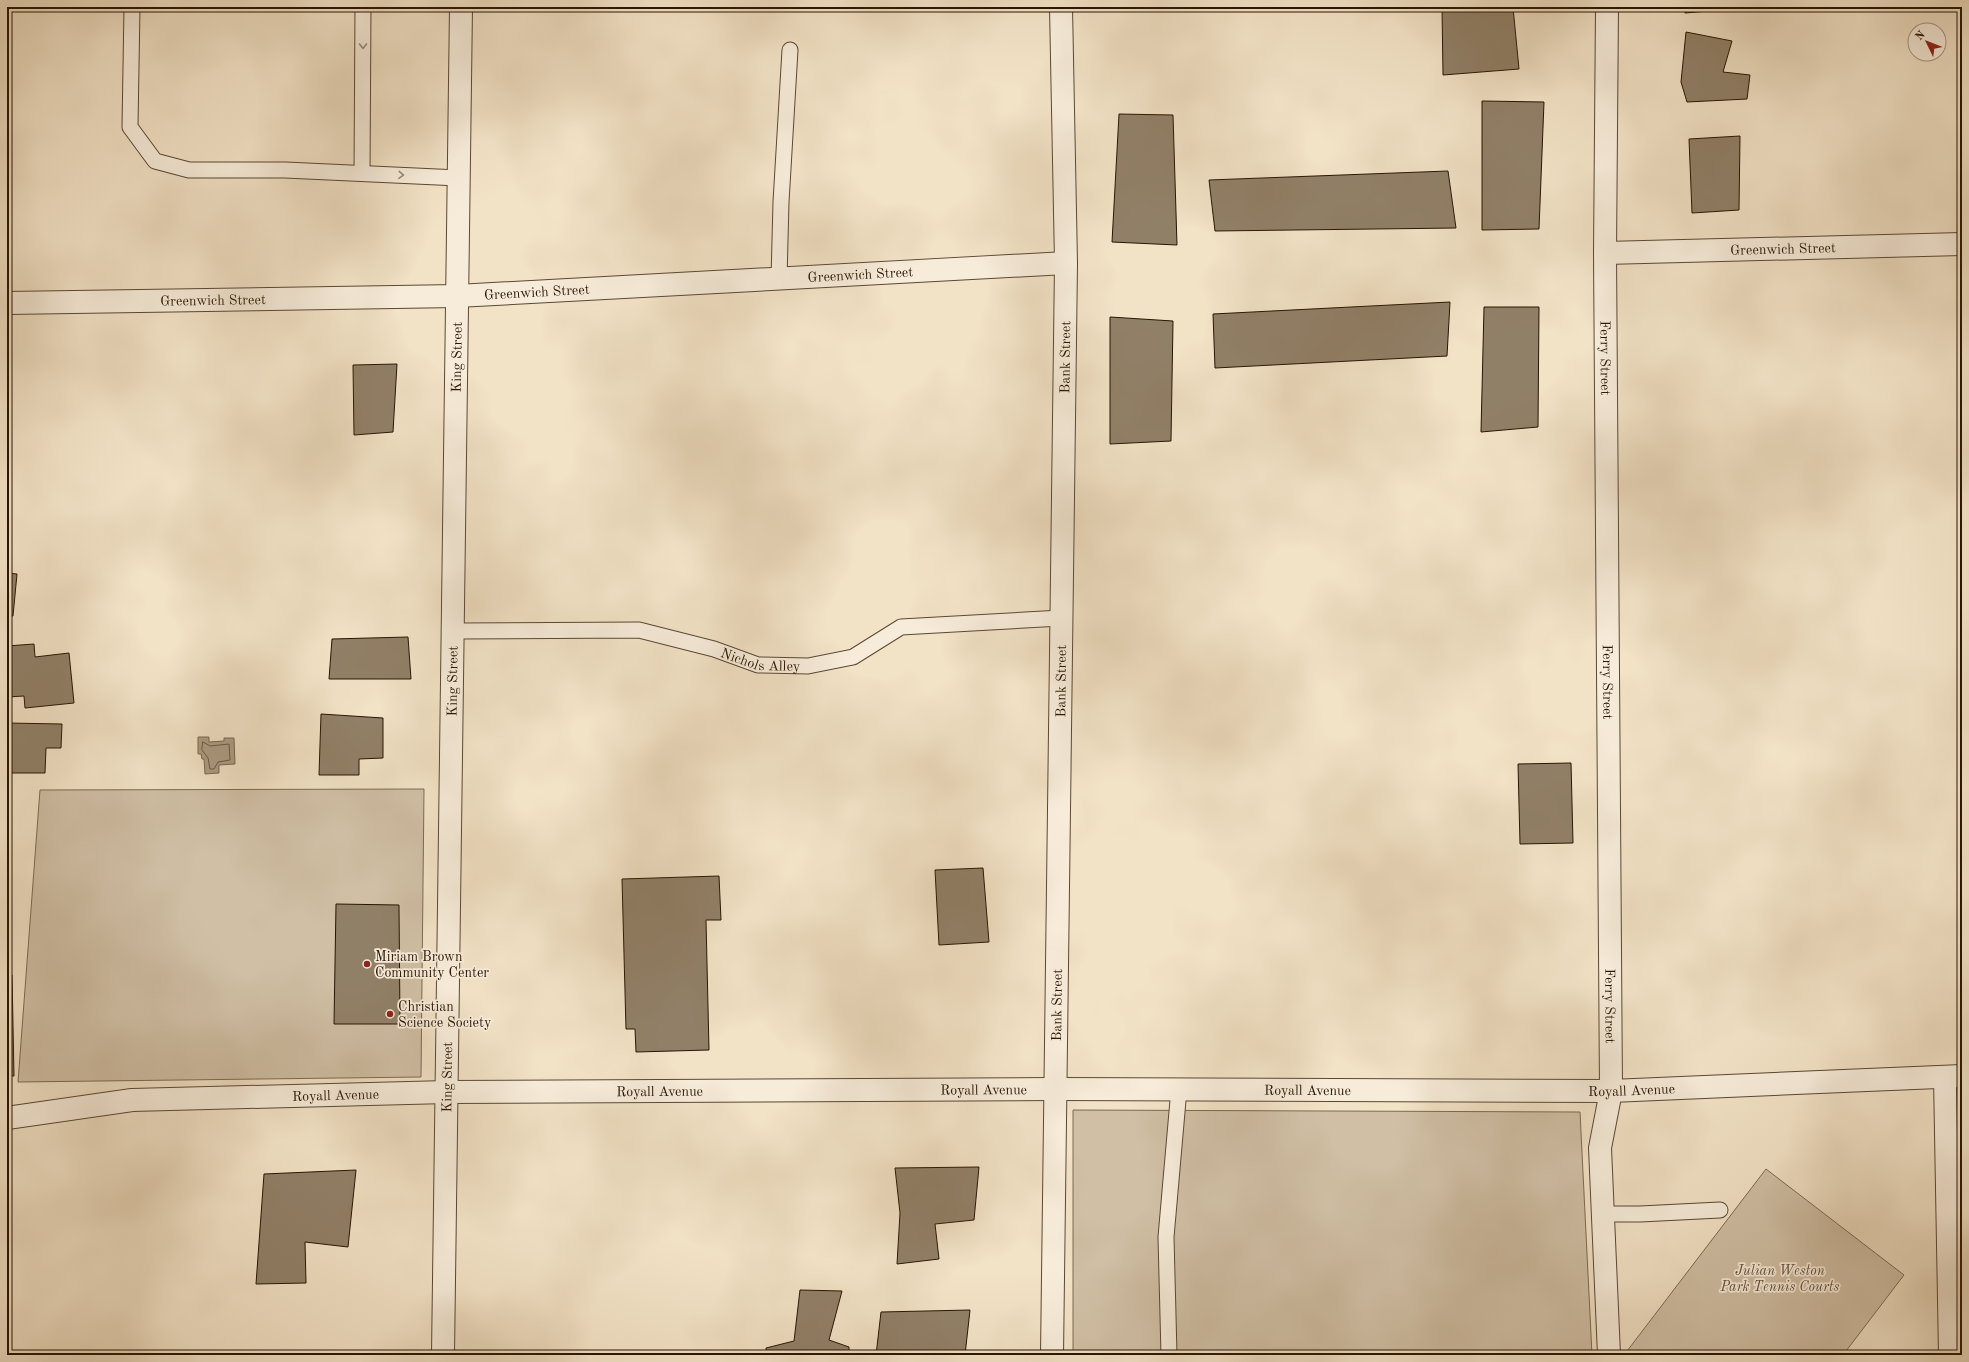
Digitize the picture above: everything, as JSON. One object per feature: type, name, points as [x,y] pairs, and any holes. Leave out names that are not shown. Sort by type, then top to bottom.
[{"type":"street","name":"King Street","points":[[443,1355],[454,631],[461,7]]},
{"type":"street","name":"Bank Street","points":[[1052,1355],[1066,263],[1061,7]]},
{"type":"street","name":"Ferry Street","points":[[1608,7],[1605,253],[1611,1091],[1600,1148],[1609,1355]]},
{"type":"street","name":"Greenwich Street","points":[[1605,253],[1962,244]]},
{"type":"street","name":"Greenwich Street","points":[[7,303],[457,296],[1066,263]]},
{"type":"street","name":"Royall Avenue","points":[[7,1118],[132,1100],[447,1092],[1055,1089],[1611,1091],[1954,1077]]},
{"type":"street","points":[[1950,1355],[1954,1077]]},
{"type":"lane","points":[[132,7],[130,127],[155,160],[189,170],[284,170],[459,178]]},
{"type":"lane","points":[[362,173],[363,7]]},
{"type":"lane","points":[[779,279],[781,202],[790,50]]},
{"type":"lane","name":"Nichols Alley","points":[[454,631],[640,630],[714,649],[758,665],[808,666],[853,657],[901,627],[1061,618]]},
{"type":"lane","points":[[1169,1355],[1166,1237],[1179,1089]]},
{"type":"lane","points":[[1602,1214],[1640,1214],[1720,1210]]},
{"type":"green space","points":[[424,789],[421,1077],[18,1082],[40,790]]},
{"type":"green space","points":[[1073,1110],[1580,1112],[1592,1355],[1073,1355]]},
{"type":"green space","name":"Julian Weston Park Tennis Courts","points":[[1766,1169],[1904,1275],[1843,1355],[1624,1355]]},
{"type":"green space","points":[[607,1352],[693,1352],[693,1355],[607,1355]]},
{"type":"water","points":[[198,737],[209,737],[209,742],[224,741],[224,738],[234,738],[235,764],[219,765],[219,773],[205,774],[204,759],[202,759],[201,754],[198,754]]},
{"type":"building","points":[[1442,7],[1513,7],[1519,69],[1443,75]]},
{"type":"building","points":[[1684,7],[1754,7],[1685,13]]},
{"type":"building","points":[[1686,32],[1732,41],[1723,72],[1750,75],[1747,99],[1687,102],[1681,82]]},
{"type":"building","points":[[1482,101],[1544,102],[1539,229],[1482,230]]},
{"type":"building","points":[[1119,114],[1173,115],[1177,245],[1112,242]]},
{"type":"building","points":[[1740,136],[1739,210],[1692,213],[1689,139]]},
{"type":"building","points":[[1448,171],[1456,228],[1215,231],[1209,180]]},
{"type":"building","points":[[1450,302],[1447,356],[1215,368],[1213,314]]},
{"type":"building","points":[[1484,307],[1539,307],[1538,427],[1481,432]]},
{"type":"building","points":[[1110,317],[1173,321],[1171,441],[1110,444]]},
{"type":"building","points":[[397,364],[393,432],[354,435],[353,365]]},
{"type":"building","points":[[7,573],[17,574],[13,616],[7,616]]},
{"type":"building","points":[[408,637],[411,679],[329,679],[332,639]]},
{"type":"building","points":[[34,644],[35,657],[69,653],[74,703],[25,708],[24,696],[7,697],[7,646]]},
{"type":"building","points":[[321,714],[383,718],[383,758],[359,759],[359,775],[319,775]]},
{"type":"building","points":[[7,723],[62,724],[61,748],[46,748],[45,773],[7,773]]},
{"type":"building","points":[[1571,763],[1573,843],[1520,844],[1518,764]]},
{"type":"building","points":[[983,868],[989,942],[939,945],[935,870]]},
{"type":"building","points":[[719,876],[721,920],[706,920],[709,1050],[636,1052],[635,1029],[626,1029],[622,879]]},
{"type":"building","name":"Miriam Brown Community Center","points":[[336,904],[399,905],[400,1024],[334,1024]]},
{"type":"building","points":[[7,974],[12,975],[14,1076],[7,1076]]},
{"type":"building","points":[[979,1167],[974,1220],[935,1224],[939,1259],[897,1264],[900,1213],[895,1168]]},
{"type":"building","points":[[356,1170],[348,1247],[305,1242],[306,1283],[256,1284],[264,1174]]},
{"type":"building","points":[[800,1290],[842,1291],[829,1340],[849,1347],[849,1355],[766,1355],[766,1348],[794,1341]]},
{"type":"building","points":[[970,1310],[965,1355],[876,1355],[881,1312]]},
{"type":"place","name":"Miriam Brown Community Center","points":[[367,964]]},
{"type":"place","name":"Christian Science Society","points":[[390,1014]]}]
